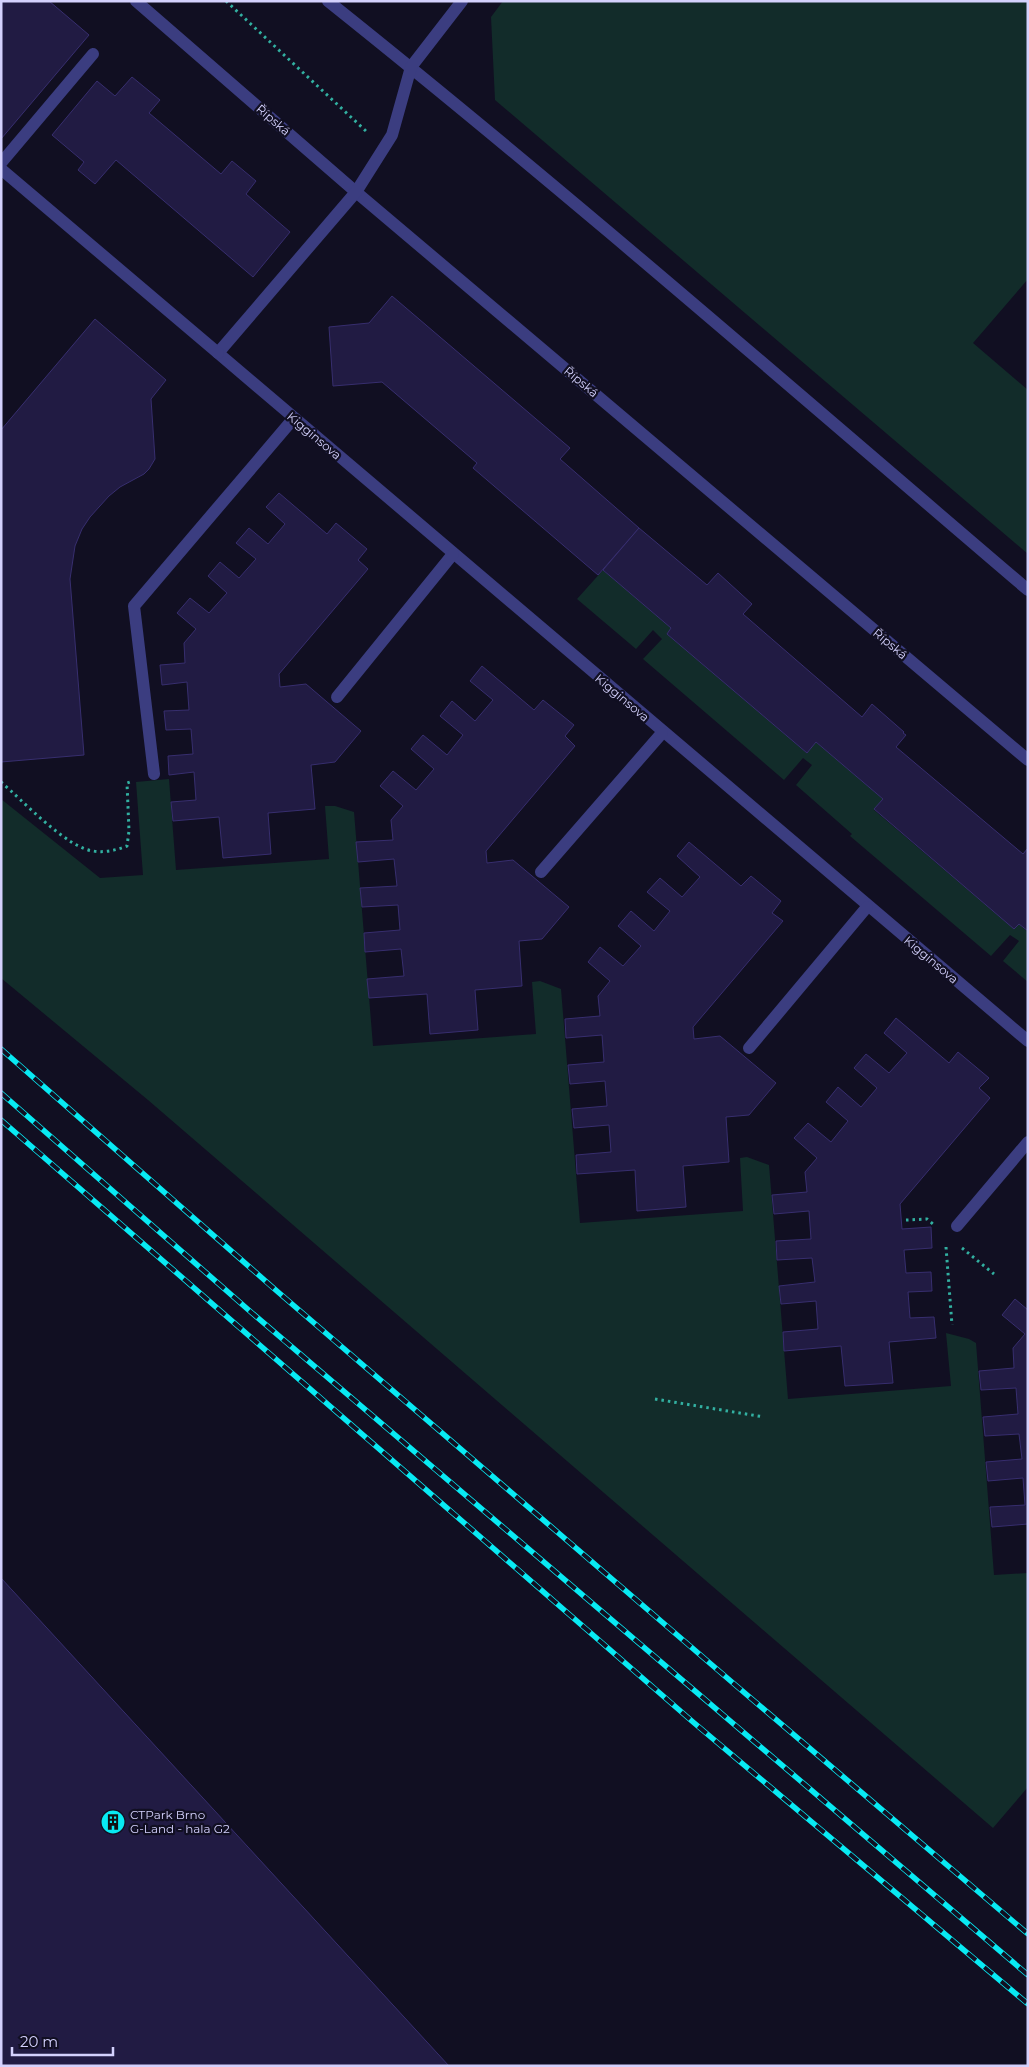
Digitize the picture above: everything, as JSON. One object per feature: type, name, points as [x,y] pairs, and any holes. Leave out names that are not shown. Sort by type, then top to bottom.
[{"type":"street","name":"Řípská","points":[[136,1],[356,192],[1028,760]]},
{"type":"street","points":[[328,1],[411,67],[620,241],[1028,590]]},
{"type":"street","points":[[218,353],[356,192],[392,135],[411,67],[462,1]]},
{"type":"street","points":[[1,163],[93,54]]},
{"type":"street","name":"Kigginsova","points":[[1,169],[662,733],[1028,1041]]},
{"type":"street","points":[[154,774],[134,606],[294,418]]},
{"type":"street","points":[[337,697],[453,554]]},
{"type":"street","points":[[541,872],[662,733]]},
{"type":"street","points":[[749,1048],[867,907]]},
{"type":"street","points":[[957,1226],[1028,1142]]},
{"type":"path","points":[[226,1],[384,147]]},
{"type":"path","points":[[1,782],[70,842],[92,852],[113,852],[127,846],[129,831],[127,782],[154,774]]},
{"type":"path","points":[[906,1220],[927,1219],[939,1229]]},
{"type":"path","points":[[946,1244],[952,1325]]},
{"type":"path","points":[[959,1246],[994,1274]]},
{"type":"path","points":[[655,1399],[764,1417]]},
{"type":"green space","points":[[503,1],[1028,1],[1028,279],[973,343],[1028,390],[1028,554],[495,100],[491,17]]},
{"type":"green space","points":[[603,570],[671,628],[667,634],[807,753],[816,742],[883,799],[874,810],[1014,929],[1019,924],[1028,932],[1028,982],[1003,961],[1019,941],[1010,935],[991,956],[850,836],[852,834],[796,785],[812,765],[803,758],[784,780],[643,659],[662,639],[653,630],[636,649],[577,599]]},
{"type":"green space","points":[[169,779],[176,870],[329,859],[325,806],[335,806],[354,812],[373,1046],[536,1034],[532,982],[540,981],[561,989],[580,1223],[743,1211],[740,1158],[747,1157],[769,1165],[788,1399],[951,1386],[946,1333],[969,1339],[976,1343],[994,1575],[1028,1573],[1028,1787],[993,1828],[148,1100],[1,978],[1,799],[100,878],[143,875],[136,782]]},
{"type":"building","points":[[1,1],[49,1],[89,35],[1,139]]},
{"type":"building","points":[[132,77],[160,100],[149,113],[221,174],[232,161],[256,181],[246,194],[290,232],[253,277],[116,160],[95,184],[78,170],[84,162],[52,135],[97,81],[115,96]]},
{"type":"building","points":[[392,296],[570,448],[560,459],[639,528],[598,575],[473,468],[477,463],[382,382],[333,386],[329,327],[369,323]]},
{"type":"building","points":[[95,319],[166,380],[151,399],[155,459],[144,474],[120,487],[109,496],[90,517],[82,529],[75,546],[70,579],[84,755],[1,762],[1,430]]},
{"type":"building","points":[[279,493],[327,534],[336,523],[367,549],[358,560],[368,569],[279,674],[280,687],[306,684],[361,731],[335,762],[311,765],[315,809],[268,813],[271,854],[223,858],[219,817],[173,821],[171,802],[196,800],[194,772],[169,775],[168,756],[193,754],[191,729],[166,730],[164,711],[189,710],[187,682],[162,685],[160,665],[185,663],[184,643],[196,629],[177,613],[190,598],[209,613],[227,593],[208,576],[220,562],[239,578],[256,559],[236,543],[249,528],[268,544],[285,524],[266,507]]},
{"type":"building","points":[[639,528],[707,585],[718,573],[752,604],[743,614],[862,717],[872,704],[906,735],[896,747],[1023,854],[1028,848],[1028,931],[1019,924],[1014,929],[874,809],[883,799],[816,742],[807,753],[667,634],[671,628],[603,570]]},
{"type":"building","points":[[482,666],[534,710],[543,700],[574,725],[565,736],[575,746],[486,851],[487,863],[513,860],[569,907],[542,939],[519,941],[522,986],[475,990],[478,1030],[430,1034],[427,994],[369,998],[367,979],[404,976],[401,949],[365,952],[364,933],[400,930],[398,905],[362,907],[360,888],[397,886],[394,859],[358,862],[356,842],[393,840],[391,820],[403,806],[380,786],[393,771],[416,790],[434,769],[411,749],[423,735],[447,755],[463,735],[440,716],[452,701],[475,721],[493,700],[470,681]]},
{"type":"building","points":[[689,842],[741,886],[751,876],[781,901],[772,913],[783,921],[693,1027],[694,1039],[720,1036],[776,1083],[749,1115],[726,1117],[729,1162],[683,1166],[686,1207],[637,1211],[635,1170],[577,1174],[576,1155],[611,1152],[609,1125],[574,1128],[572,1109],[607,1106],[605,1081],[570,1084],[568,1065],[604,1062],[602,1035],[566,1038],[565,1019],[600,1016],[598,996],[610,981],[588,962],[600,947],[623,966],[641,946],[618,926],[631,911],[654,931],[670,911],[647,892],[660,878],[682,897],[700,877],[677,856]]},
{"type":"building","points":[[896,1018],[949,1063],[958,1052],[989,1078],[979,1088],[990,1098],[900,1204],[902,1229],[931,1227],[932,1248],[904,1250],[906,1273],[931,1272],[932,1291],[908,1292],[910,1318],[934,1317],[936,1338],[889,1342],[893,1383],[845,1386],[841,1346],[784,1351],[783,1332],[818,1329],[816,1301],[781,1304],[779,1286],[815,1282],[812,1258],[777,1260],[776,1241],[811,1239],[809,1211],[774,1214],[772,1195],[807,1192],[805,1172],[817,1158],[794,1138],[808,1123],[831,1142],[848,1121],[826,1102],[838,1087],[861,1107],[877,1088],[854,1068],[866,1054],[889,1073],[907,1053],[884,1033]]},
{"type":"building","points":[[1015,1299],[1028,1310],[1028,1524],[992,1527],[990,1507],[1025,1505],[1023,1478],[988,1481],[986,1462],[1022,1459],[1019,1434],[985,1436],[983,1417],[1018,1414],[1016,1388],[981,1390],[979,1371],[1014,1368],[1013,1348],[1025,1334],[1002,1315]]},
{"type":"building","name":"CTPark Brno G-Land - hala G2","points":[[1,1578],[449,2066],[1,2066]]},
{"type":"railway","points":[[1,1049],[278,1292],[1028,1934]]},
{"type":"railway","points":[[1,1093],[252,1313],[1028,1975]]},
{"type":"railway","points":[[1,1120],[693,1722],[1028,2004]]},
{"type":"place","name":"CTPark Brno G-Land - hala G2","points":[[113,1822]]}]
